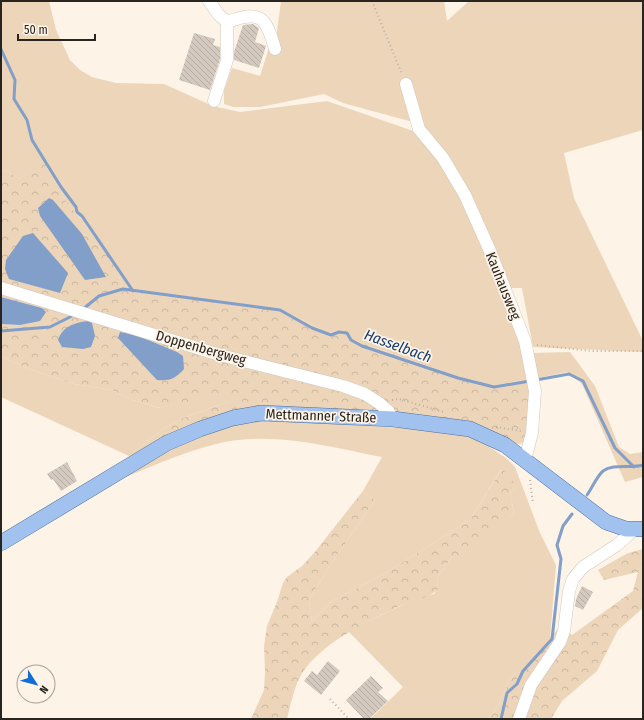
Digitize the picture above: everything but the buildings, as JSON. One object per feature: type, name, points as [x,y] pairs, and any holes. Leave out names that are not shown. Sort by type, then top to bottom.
[{"type":"main road","name":"Mettmanner Straße","points":[[1,543],[147,454],[181,436],[220,422],[261,413],[393,419],[470,430],[495,439],[606,522],[620,527],[639,529]]},
{"type":"street","points":[[209,1],[219,15],[227,22],[227,60],[214,101]]},
{"type":"street","points":[[227,22],[241,17],[252,16],[263,20],[270,28],[275,49]]},
{"type":"street","name":"Kauhausweg","points":[[406,84],[419,128],[444,158],[465,195],[490,251],[526,345],[532,369],[535,391],[532,433],[525,460]]},
{"type":"street","name":"Doppenbergweg","points":[[1,288],[220,355],[343,386],[365,394],[379,403],[388,411],[393,419]]},
{"type":"street","points":[[519,719],[531,685],[560,642],[564,631],[569,591],[573,579],[583,567],[639,529]]},
{"type":"path","points":[[372,1],[393,56],[406,84]]},
{"type":"path","points":[[526,345],[591,351],[643,351]]},
{"type":"path","points":[[525,460],[533,504]]},
{"type":"path","points":[[330,699],[349,719]]},
{"type":"green space","points":[[1,1],[49,1],[56,30],[70,60],[80,70],[92,77],[116,83],[164,84],[213,106],[240,112],[327,101],[416,132],[430,146],[463,197],[520,341],[530,379],[495,385],[461,378],[351,339],[342,330],[329,333],[280,309],[122,288],[116,263],[66,201],[41,158],[20,179],[5,170],[1,172]]},
{"type":"green space","points":[[281,1],[444,1],[447,21],[469,1],[643,1],[643,130],[564,153],[574,198],[643,341],[643,352],[533,347],[522,288],[507,288],[486,233],[413,120],[409,121],[343,103],[324,94],[260,107],[233,107],[224,104],[224,91],[232,68],[260,76],[269,48],[276,39]]},
{"type":"green space","points":[[41,157],[66,201],[116,263],[122,288],[280,309],[329,333],[342,330],[351,339],[461,378],[495,385],[530,379],[527,440],[523,443],[515,444],[496,433],[265,407],[130,458],[129,456],[163,429],[183,418],[230,401],[229,393],[160,408],[133,400],[112,390],[74,384],[26,368],[1,356],[1,324],[20,325],[42,308],[1,297],[1,172],[5,170],[20,179]]},
{"type":"green space","points":[[570,352],[595,386],[619,447],[630,454],[643,452],[643,477],[625,482],[582,384],[567,372],[538,378],[533,353]]},
{"type":"green space","points":[[1,356],[26,368],[74,384],[112,390],[133,400],[159,408],[230,392],[230,401],[183,418],[163,429],[129,456],[1,397]]},
{"type":"green space","points":[[255,419],[418,429],[455,433],[478,439],[506,458],[515,467],[540,533],[556,565],[550,639],[510,679],[500,702],[489,719],[370,719],[403,687],[348,631],[417,598],[434,594],[438,589],[437,577],[452,557],[514,514],[510,492],[517,487],[501,469],[470,520],[384,574],[332,601],[312,621],[309,600],[329,567],[375,500],[363,491],[382,457],[321,445],[278,439],[236,440],[189,452],[110,484],[148,460],[210,432]]},
{"type":"green space","points":[[502,468],[517,487],[510,492],[514,514],[495,528],[462,560],[452,557],[437,577],[438,589],[435,592],[427,597],[402,605],[359,627],[329,645],[316,656],[298,681],[287,719],[251,719],[264,690],[264,646],[267,626],[283,583],[287,577],[302,566],[314,553],[363,491],[375,500],[329,567],[309,600],[312,621],[332,601],[384,574],[470,520]]},
{"type":"green space","points":[[643,549],[643,608],[618,630],[597,671],[562,701],[551,719],[489,719],[500,702],[510,679],[562,625],[572,635],[633,591],[638,572],[604,580],[598,570],[628,553]]},
{"type":"water","points":[[49,198],[53,200],[82,234],[106,277],[85,280],[40,216],[38,208]]},
{"type":"water","points":[[33,233],[68,273],[60,293],[9,279],[5,269],[6,260],[23,236]]},
{"type":"water","points":[[1,297],[42,308],[46,312],[40,321],[20,325],[1,324]]},
{"type":"water","points":[[88,321],[92,323],[95,336],[91,347],[83,349],[62,347],[58,340],[66,328],[74,324]]},
{"type":"water","points":[[120,332],[136,335],[177,352],[183,356],[184,369],[172,379],[157,380],[118,338]]},
{"type":"waterway","points":[[1,49],[15,80],[14,99],[27,120],[32,140],[61,187],[76,207],[77,212],[82,216],[133,291]]},
{"type":"waterway","name":"Hasselbach","points":[[82,310],[99,296],[123,289],[280,310],[312,328],[331,335],[339,332],[347,333],[351,340],[362,346],[458,378],[494,387],[530,381]]},
{"type":"waterway","name":"Hasselbach","points":[[1,331],[50,327],[76,314]]},
{"type":"waterway","name":"Hasselbach","points":[[536,380],[569,374],[583,381],[615,448],[634,467]]},
{"type":"waterway","points":[[587,495],[603,471],[612,467],[643,465]]},
{"type":"waterway","points":[[501,719],[507,693],[517,684],[523,671],[552,639],[561,559],[557,545],[563,526],[572,514]]}]
